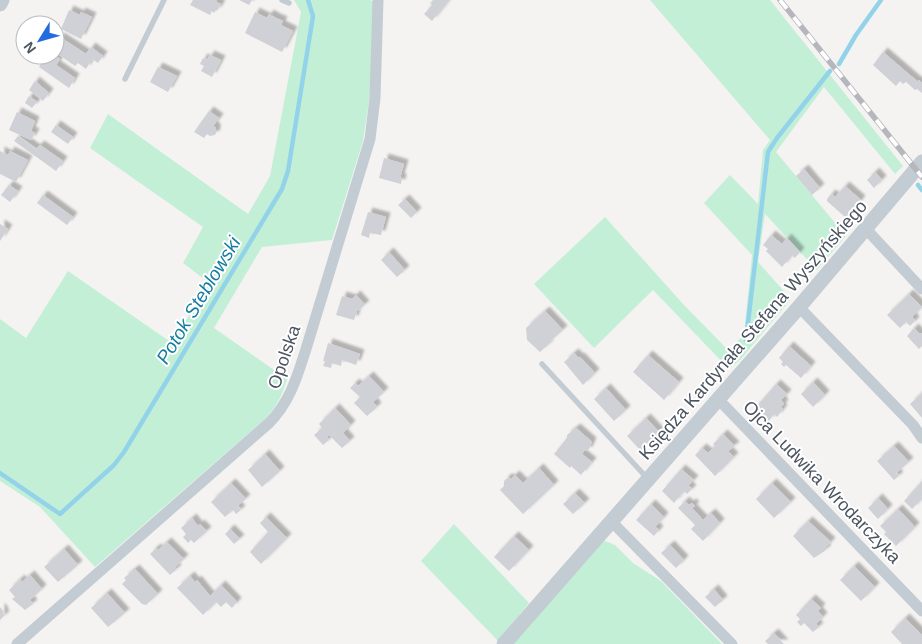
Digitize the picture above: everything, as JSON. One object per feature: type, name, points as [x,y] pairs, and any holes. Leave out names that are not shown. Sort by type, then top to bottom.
[{"type":"street","points":[[0,4],[2,0]]},
{"type":"street","name":"Opolska","points":[[17,644],[269,423],[287,401],[306,349],[370,139],[375,98],[378,0]]},
{"type":"street","name":"Księdza Kardynała Stefana Wyszyńskiego","points":[[504,644],[799,307],[922,162]]},
{"type":"street","points":[[866,229],[922,289]]},
{"type":"street","points":[[799,307],[922,438]]},
{"type":"street","name":"Ojca Ludwika Wrodarczyka","points":[[718,399],[922,610]]},
{"type":"street","points":[[611,521],[732,644]]},
{"type":"lane","points":[[125,79],[164,0]]},
{"type":"lane","points":[[282,0],[289,3]]},
{"type":"lane","points":[[542,364],[648,479]]},
{"type":"green space","points":[[294,0],[370,0],[374,2],[372,81],[363,141],[332,240],[262,247],[214,328],[287,379],[285,385],[276,405],[265,419],[95,567],[40,507],[0,481],[0,319],[26,338],[68,271],[172,343],[209,283],[183,263],[203,227],[90,148],[108,114],[248,214],[270,176],[301,12]]},
{"type":"green space","points":[[650,0],[770,0],[903,166],[895,174],[824,87],[776,152],[846,236],[817,270],[765,214],[758,262],[791,299],[741,359],[729,369],[653,290],[594,348],[534,284],[605,217],[684,305],[729,351],[744,334],[752,255],[704,203],[730,175],[758,204],[763,150],[770,140]]},
{"type":"green space","points":[[454,524],[529,603],[498,641],[421,561]]},
{"type":"green space","points":[[605,541],[615,545],[633,563],[661,581],[722,644],[512,644],[600,544]]},
{"type":"building","points":[[193,0],[217,0],[216,2],[221,4],[217,11],[214,13],[212,11],[210,15],[190,5]]},
{"type":"building","points":[[239,0],[252,0],[249,5]]},
{"type":"building","points":[[433,0],[449,0],[432,21],[424,14],[432,5],[430,3]]},
{"type":"building","points":[[69,10],[80,15],[81,12],[92,17],[81,39],[65,31],[65,20]]},
{"type":"building","points":[[255,12],[267,18],[269,14],[283,21],[281,25],[293,31],[282,52],[245,33]]},
{"type":"building","points":[[65,40],[86,54],[91,47],[103,56],[98,63],[92,59],[86,69],[78,63],[75,66],[65,59]]},
{"type":"building","points":[[883,52],[918,82],[919,80],[922,83],[922,93],[906,82],[903,84],[900,81],[896,86],[873,65]]},
{"type":"building","points":[[210,55],[221,60],[212,77],[201,71],[204,66],[200,64],[203,58],[207,60]]},
{"type":"building","points":[[40,65],[56,65],[75,78],[69,88],[39,67]]},
{"type":"building","points":[[158,67],[177,76],[168,92],[150,82]]},
{"type":"building","points":[[35,81],[49,93],[43,101],[29,90]]},
{"type":"building","points":[[29,96],[37,102],[32,108],[25,103]]},
{"type":"building","points":[[209,111],[219,118],[213,126],[216,128],[215,135],[210,136],[207,134],[204,138],[194,132]]},
{"type":"building","points":[[17,112],[35,121],[31,131],[35,133],[31,140],[9,130]]},
{"type":"building","points":[[56,125],[73,137],[68,144],[51,132]]},
{"type":"building","points":[[18,136],[36,149],[40,145],[63,161],[56,171],[14,141]]},
{"type":"building","points":[[0,151],[8,155],[10,151],[28,160],[16,182],[0,174]]},
{"type":"building","points":[[384,158],[404,164],[400,178],[402,178],[401,184],[379,178]]},
{"type":"building","points":[[804,169],[820,188],[812,195],[796,176]]},
{"type":"building","points":[[875,172],[882,180],[874,188],[867,180]]},
{"type":"building","points":[[9,185],[18,191],[10,202],[1,195]]},
{"type":"building","points":[[845,186],[861,200],[846,218],[827,201],[831,194],[835,197]]},
{"type":"building","points":[[43,195],[73,217],[67,225],[37,203]]},
{"type":"building","points":[[405,199],[417,212],[411,218],[398,205]]},
{"type":"building","points":[[368,212],[386,217],[381,235],[370,233],[369,238],[361,235]]},
{"type":"building","points":[[0,224],[8,229],[0,241]]},
{"type":"building","points":[[771,235],[782,244],[787,238],[800,252],[795,258],[792,255],[782,267],[766,251],[768,249],[763,245]]},
{"type":"building","points":[[389,252],[405,270],[397,277],[381,260]]},
{"type":"building","points":[[909,294],[922,307],[912,317],[915,321],[910,326],[906,322],[900,328],[887,315]]},
{"type":"building","points":[[356,295],[365,305],[357,311],[354,320],[336,315],[342,296],[352,299]]},
{"type":"building","points":[[545,311],[563,330],[540,352],[527,340],[526,328]]},
{"type":"building","points":[[914,328],[919,333],[922,333],[922,346],[919,349],[907,336]]},
{"type":"building","points":[[328,343],[360,354],[356,365],[342,360],[341,366],[332,363],[331,368],[323,366]]},
{"type":"building","points":[[789,346],[811,366],[801,378],[786,365],[784,367],[781,364],[783,362],[779,358]]},
{"type":"building","points":[[574,353],[595,373],[583,385],[564,362]]},
{"type":"building","points":[[648,355],[679,382],[664,400],[633,372]]},
{"type":"building","points":[[369,376],[384,392],[373,402],[377,407],[367,416],[354,403],[360,397],[350,388],[355,383],[358,386]]},
{"type":"building","points":[[813,382],[825,395],[813,407],[801,394]]},
{"type":"building","points":[[776,384],[787,394],[781,400],[784,404],[781,407],[783,409],[777,417],[774,414],[769,421],[755,408]]},
{"type":"building","points":[[606,388],[626,410],[614,421],[594,399]]},
{"type":"building","points":[[922,393],[922,418],[910,404]]},
{"type":"building","points":[[335,408],[351,425],[343,433],[350,441],[342,448],[329,435],[327,437],[329,440],[323,445],[314,435],[322,428],[319,424]]},
{"type":"building","points":[[646,418],[660,433],[641,451],[627,436]]},
{"type":"building","points":[[576,428],[592,442],[588,451],[584,451],[582,454],[592,462],[581,475],[554,454],[567,438],[567,435]]},
{"type":"building","points":[[723,434],[735,446],[728,451],[734,457],[715,476],[695,455],[702,448],[708,453],[715,446],[713,444]]},
{"type":"building","points":[[894,446],[909,462],[896,473],[899,476],[894,480],[877,461]]},
{"type":"building","points":[[265,454],[280,471],[262,487],[248,470]]},
{"type":"building","points":[[539,468],[554,485],[523,514],[500,490],[507,478],[511,479],[515,475],[523,483]]},
{"type":"building","points":[[681,469],[694,480],[688,486],[692,489],[687,494],[684,491],[674,503],[662,491]]},
{"type":"building","points":[[922,481],[922,499],[912,509],[904,501]]},
{"type":"building","points":[[231,483],[246,499],[237,506],[241,510],[236,514],[233,510],[225,517],[211,502]]},
{"type":"building","points":[[772,483],[791,502],[774,518],[756,499]]},
{"type":"building","points":[[575,493],[585,503],[573,514],[563,504]]},
{"type":"building","points":[[878,498],[888,509],[878,519],[868,508]]},
{"type":"building","points":[[685,501],[689,505],[692,503],[695,506],[692,508],[703,520],[711,513],[720,523],[703,541],[691,529],[695,525],[678,508]]},
{"type":"building","points":[[651,504],[664,517],[655,527],[659,530],[654,536],[636,520]]},
{"type":"building","points":[[898,509],[915,527],[896,546],[884,534],[886,532],[880,526]]},
{"type":"building","points":[[266,517],[287,538],[261,564],[250,552],[268,532],[260,523]]},
{"type":"building","points":[[192,518],[198,526],[200,524],[207,531],[194,543],[191,540],[188,543],[183,537],[186,534],[181,528]]},
{"type":"building","points":[[808,521],[831,542],[826,547],[826,550],[814,558],[793,536]]},
{"type":"building","points":[[230,529],[240,539],[234,544],[225,534]]},
{"type":"building","points":[[514,536],[529,550],[509,571],[494,557]]},
{"type":"building","points":[[167,542],[184,559],[175,567],[177,569],[170,575],[150,554]]},
{"type":"building","points":[[670,545],[684,560],[676,568],[661,553]]},
{"type":"building","points":[[64,549],[78,565],[58,582],[44,567]]},
{"type":"building","points":[[854,566],[875,587],[861,601],[840,580]]},
{"type":"building","points":[[135,569],[158,594],[146,605],[142,604],[122,584],[126,580],[124,578]]},
{"type":"building","points":[[30,575],[42,589],[30,600],[33,604],[25,610],[12,599],[15,597],[9,590],[20,579],[22,582]]},
{"type":"building","points":[[190,576],[195,582],[197,580],[210,596],[221,585],[237,602],[232,608],[226,602],[221,607],[216,602],[203,615],[177,588]]},
{"type":"building","points":[[714,589],[723,600],[715,607],[705,597]]},
{"type":"building","points":[[107,593],[125,613],[108,627],[91,608]]},
{"type":"building","points":[[811,599],[821,608],[818,611],[823,617],[816,624],[819,627],[813,632],[804,623],[801,626],[797,622],[800,619],[796,615]]},
{"type":"building","points":[[0,607],[5,615],[0,620]]},
{"type":"building","points":[[905,618],[922,635],[922,644],[902,644],[891,632]]},
{"type":"building","points":[[774,633],[784,644],[768,644],[765,641]]},
{"type":"waterway","name":"Potok Steblowski","points":[[0,473],[60,514],[114,465],[124,452],[282,189],[288,171],[313,16],[308,0]]},
{"type":"waterway","points":[[839,64],[856,35],[881,0]]},
{"type":"waterway","points":[[746,340],[768,152],[830,71]]},
{"type":"waterway","points":[[918,185],[922,190]]},
{"type":"railway","points":[[780,0],[922,177]]}]
